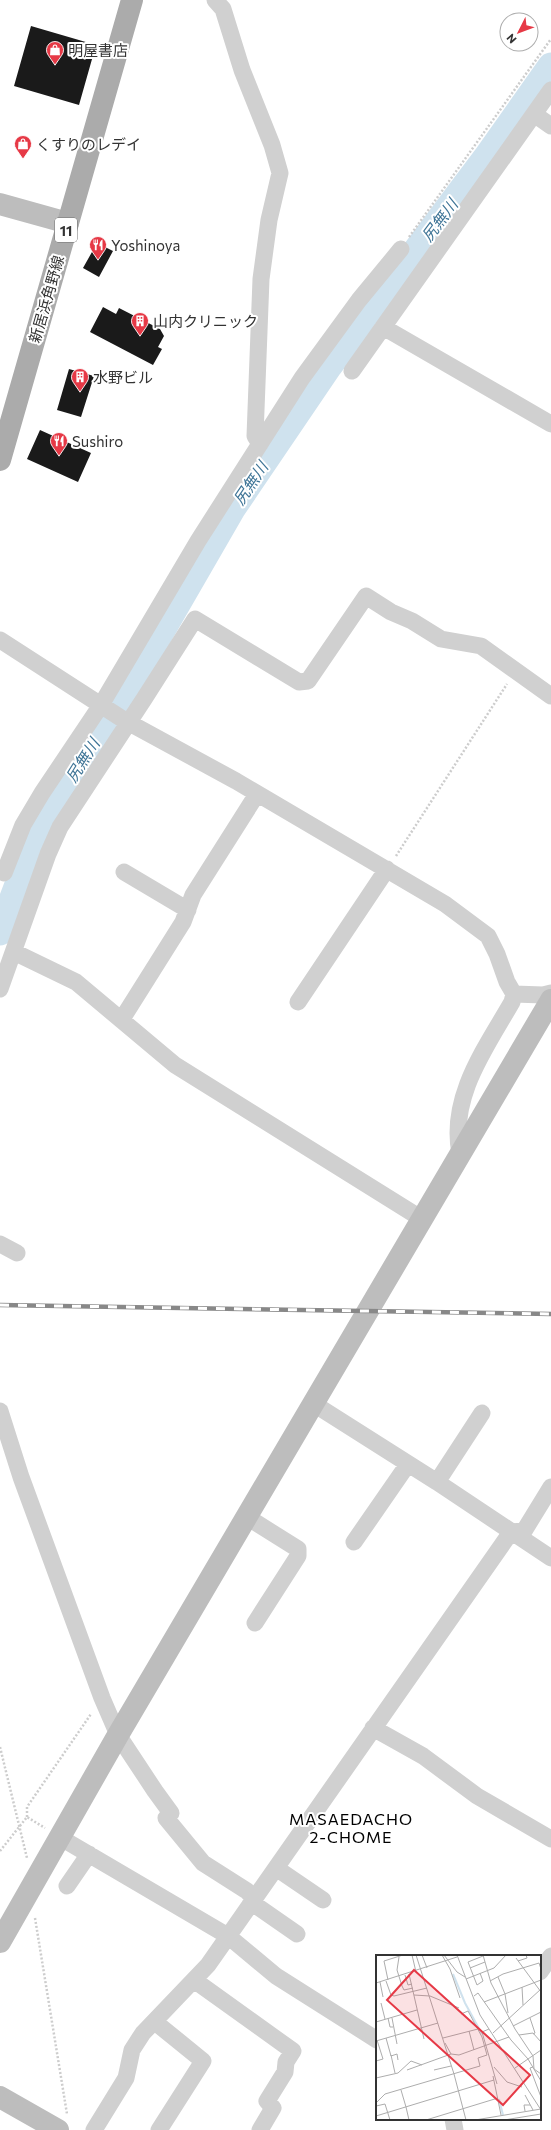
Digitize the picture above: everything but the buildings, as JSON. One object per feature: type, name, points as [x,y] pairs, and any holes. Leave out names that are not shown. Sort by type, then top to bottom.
[{"type":"main road","name":"新居浜角野線","points":[[0,460],[132,0]]},
{"type":"street","points":[[215,0],[223,9],[242,70],[272,145],[280,173],[268,220],[261,279],[255,436],[260,444]]},
{"type":"street","points":[[352,371],[551,90]]},
{"type":"street","points":[[534,114],[551,126]]},
{"type":"street","points":[[0,204],[68,223]]},
{"type":"street","points":[[0,871],[4,873],[23,825],[42,793],[103,706],[190,553],[302,378],[359,300],[400,249]]},
{"type":"street","points":[[383,327],[551,424]]},
{"type":"street","points":[[0,989],[48,854],[60,827],[126,721],[144,699],[195,618],[299,682],[308,681],[366,596],[391,612],[412,621],[441,639],[481,646],[551,696]]},
{"type":"street","points":[[0,640],[126,721],[257,794],[446,904],[488,936],[497,954],[507,982],[514,994],[512,1002],[470,1077],[459,1110],[457,1136],[460,1154]]},
{"type":"street","points":[[122,1019],[183,922],[194,895],[257,794]]},
{"type":"street","points":[[298,1002],[387,869]]},
{"type":"street","points":[[124,872],[188,910]]},
{"type":"street","points":[[14,952],[76,982],[175,1065],[422,1219]]},
{"type":"street","points":[[514,994],[543,995],[551,992]]},
{"type":"street","points":[[0,1942],[61,1838],[118,1735],[551,1000]]},
{"type":"street","points":[[0,1244],[17,1252]]},
{"type":"street","points":[[314,1404],[437,1482],[551,1558]]},
{"type":"street","points":[[0,1411],[21,1477],[102,1698],[118,1735],[155,1791],[171,1812],[166,1818],[202,1863],[247,1891],[253,1901],[297,1934]]},
{"type":"street","points":[[437,1482],[482,1413]]},
{"type":"street","points":[[354,1542],[408,1464]]},
{"type":"street","points":[[511,1532],[524,1531],[551,1487]]},
{"type":"street","points":[[247,1517],[298,1549],[298,1556],[255,1623]]},
{"type":"street","points":[[94,2130],[126,2078],[132,2050],[143,2033],[208,1965],[372,1728],[511,1532]]},
{"type":"street","points":[[372,1728],[423,1756],[477,1796],[551,1839]]},
{"type":"street","points":[[61,1838],[228,1936],[276,1976],[376,2039]]},
{"type":"street","points":[[67,1886],[89,1854]]},
{"type":"street","points":[[276,1868],[323,1900]]},
{"type":"street","points":[[541,1971],[551,1956]]},
{"type":"street","points":[[194,1980],[293,2051],[286,2062],[285,2072],[267,2101],[273,2108],[260,2130]]},
{"type":"street","points":[[155,2022],[203,2060],[159,2130]]},
{"type":"street","points":[[0,2097],[62,2123]]},
{"type":"street","points":[[453,2120],[454,2130]]},
{"type":"path","points":[[400,249],[551,39]]},
{"type":"path","points":[[387,869],[516,670]]},
{"type":"path","points":[[0,1851],[28,1817],[27,1807],[102,1698]]},
{"type":"path","points":[[0,1747],[20,1826],[32,1886]]},
{"type":"path","points":[[28,1817],[61,1838]]},
{"type":"path","points":[[35,1916],[62,2123]]},
{"type":"waterway","name":"尻無川","points":[[0,932],[39,829],[135,677],[232,509],[329,366],[486,158],[551,66]]},
{"type":"railway","points":[[0,1305],[551,1314]]},
{"type":"place","name":"明屋書店","points":[[55,65]]},
{"type":"place","name":"くすりのレデイ","points":[[23,159]]},
{"type":"place","name":"Yoshinoya","points":[[98,260]]},
{"type":"place","name":"山内クリニック","points":[[140,336]]},
{"type":"place","name":"水野ビル","points":[[80,392]]},
{"type":"place","name":"Sushiro","points":[[59,456]]},
{"type":"district","name":"MASAEDACHO 2-CHOME","points":[[351,1827]]}]
